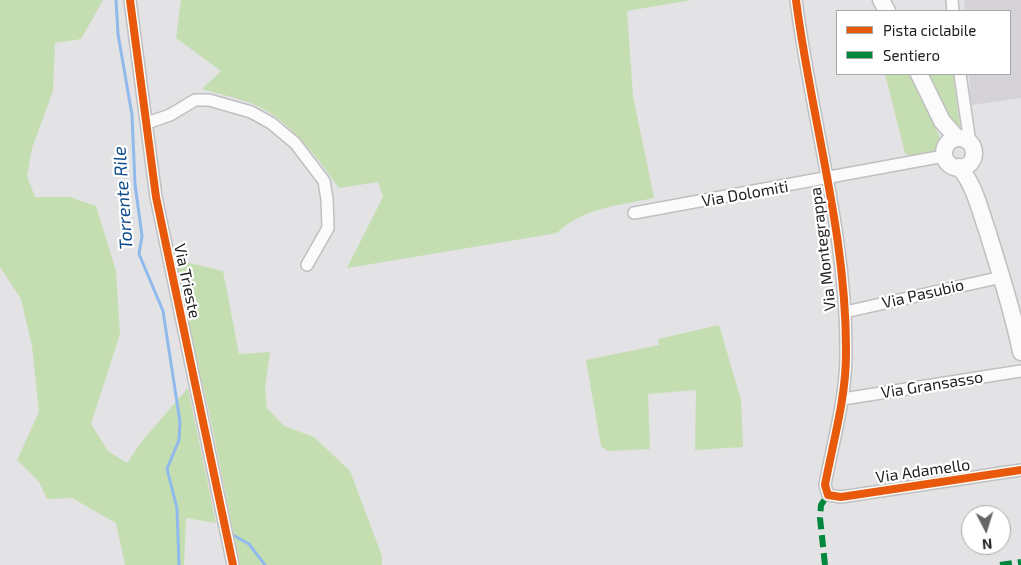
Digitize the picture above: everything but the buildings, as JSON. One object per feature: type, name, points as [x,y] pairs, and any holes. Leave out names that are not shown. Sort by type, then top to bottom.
[{"type":"street","name":"Via Trieste","points":[[130,0],[156,198],[232,565]]},
{"type":"street","name":"Via Montegrappa","points":[[796,0],[828,178],[845,312],[846,356],[843,399],[825,485],[828,495]]},
{"type":"street","points":[[919,75],[942,121],[957,141],[973,152],[964,165]]},
{"type":"street","points":[[960,75],[957,141],[950,164],[964,165]]},
{"type":"street","points":[[147,123],[170,115],[195,100],[209,100],[251,112],[271,123],[295,143],[324,181],[327,199],[328,228],[307,265]]},
{"type":"street","name":"Via Dolomiti","points":[[634,214],[828,178],[957,141]]},
{"type":"street","points":[[964,165],[1002,277],[1021,352]]},
{"type":"street","name":"Via Pasubio","points":[[845,312],[1002,277]]},
{"type":"street","name":"Via Gransasso","points":[[843,399],[1021,370]]},
{"type":"street","name":"Via Adamello","points":[[828,495],[841,497],[1021,470]]},
{"type":"shaded area","points":[[964,0],[1021,0],[1021,98],[971,105],[969,75],[1011,75],[1011,10],[965,10]]},
{"type":"green space","points":[[0,0],[103,0],[81,39],[55,43],[53,91],[32,148],[27,176],[35,197],[70,197],[96,206],[116,271],[120,334],[91,424],[108,451],[127,463],[142,441],[188,388],[216,523],[186,518],[184,565],[125,565],[116,523],[72,498],[47,499],[39,482],[17,460],[39,412],[32,346],[21,299],[0,267]]},
{"type":"green space","points":[[181,0],[692,0],[627,11],[633,96],[654,198],[590,213],[578,218],[557,233],[347,268],[383,197],[378,182],[339,188],[311,151],[277,118],[264,109],[250,103],[202,89],[221,71],[176,38]]},
{"type":"green space","points":[[885,75],[910,75],[942,142],[941,150],[909,156],[905,153]]},
{"type":"green space","points":[[926,75],[953,75],[961,132],[956,135]]},
{"type":"green space","points":[[173,259],[223,271],[239,354],[270,352],[265,389],[267,408],[284,426],[314,437],[350,471],[382,556],[382,565],[240,565],[210,416]]},
{"type":"green space","points":[[719,325],[741,400],[743,447],[695,450],[696,390],[648,394],[650,449],[608,451],[601,446],[586,360],[659,345],[658,339]]},
{"type":"waterway","name":"Torrente Rile","points":[[116,0],[118,34],[132,115],[135,184],[142,236],[139,254],[163,311],[180,422],[179,440],[167,469],[177,508],[179,565]]},
{"type":"waterway","points":[[233,535],[249,544],[265,565]]},
{"type":"marked path","points":[[825,565],[820,518],[821,505],[828,495]]},
{"type":"marked path","points":[[1000,565],[1021,562]]},
{"type":"cycle path","points":[[130,0],[156,197],[233,565]]},
{"type":"cycle path","points":[[796,0],[802,44],[835,220],[845,309],[846,354],[844,387],[825,485],[828,495],[841,497],[1021,470]]}]
